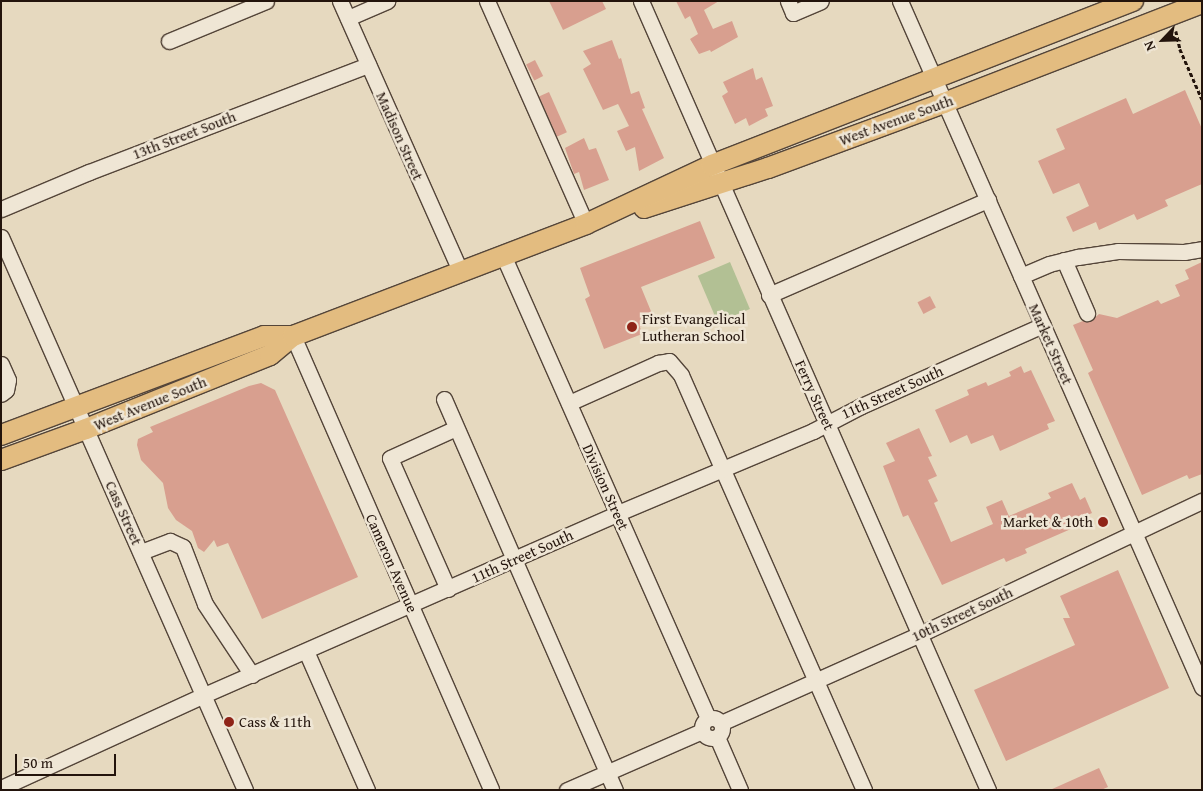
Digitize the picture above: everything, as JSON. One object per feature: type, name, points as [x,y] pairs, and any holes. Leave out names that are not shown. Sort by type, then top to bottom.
[{"type":"main road","name":"West Avenue South","points":[[586,224],[712,165],[1133,1]]},
{"type":"main road","name":"West Avenue South","points":[[1,460],[86,429],[270,355],[293,336],[460,271],[586,224],[721,184],[944,103],[1202,3]]},
{"type":"main road","name":"West Avenue South","points":[[1,435],[264,336],[293,336]]},
{"type":"street","points":[[168,41],[266,1]]},
{"type":"street","name":"Madison Street","points":[[340,1],[460,271]]},
{"type":"street","points":[[348,18],[387,1]]},
{"type":"street","points":[[487,1],[586,224]]},
{"type":"street","name":"Ferry Street","points":[[641,1],[769,295],[827,422],[918,635],[988,790]]},
{"type":"street","points":[[788,1],[793,13],[821,1]]},
{"type":"street","name":"Market Street","points":[[900,1],[933,80],[988,200],[1202,687]]},
{"type":"street","name":"13th Street South","points":[[1,209],[89,172],[368,65]]},
{"type":"street","points":[[769,295],[988,200]]},
{"type":"street","name":"Cass Street","points":[[1,237],[7,267],[76,407],[245,790]]},
{"type":"street","points":[[1021,276],[1064,260],[1118,251],[1184,252],[1202,249]]},
{"type":"street","name":"Division Street","points":[[503,255],[740,790]]},
{"type":"street","points":[[1064,260],[1087,313]]},
{"type":"street","name":"11th Street South","points":[[1,788],[204,695],[514,561],[618,513],[813,431],[827,422],[1043,325]]},
{"type":"street","name":"Cameron Avenue","points":[[293,336],[491,790]]},
{"type":"street","points":[[569,403],[658,363],[669,361],[681,375],[864,790]]},
{"type":"street","points":[[1,364],[8,380],[6,390],[1,394]]},
{"type":"street","points":[[444,399],[615,790]]},
{"type":"street","points":[[448,589],[390,458],[456,428]]},
{"type":"street","name":"10th Street South","points":[[567,790],[918,635],[1202,501]]},
{"type":"street","points":[[141,552],[170,541],[183,547],[206,604],[252,675]]},
{"type":"street","points":[[306,651],[367,790]]},
{"type":"path","points":[[1174,22],[1180,49],[1202,99]]},
{"type":"green space","points":[[730,262],[750,309],[718,323],[698,276]]},
{"type":"building","points":[[549,1],[602,1],[606,9],[563,30]]},
{"type":"building","points":[[676,1],[719,1],[704,10],[713,29],[732,21],[738,37],[711,52],[710,50],[699,54],[690,39],[698,34],[690,16],[685,19]]},
{"type":"building","points":[[612,40],[619,59],[621,58],[631,94],[639,91],[645,108],[642,109],[664,158],[639,171],[635,147],[626,151],[617,131],[629,126],[618,104],[603,110],[583,69],[591,64],[583,51]]},
{"type":"building","points":[[535,60],[543,76],[534,81],[526,65]]},
{"type":"building","points":[[753,68],[756,80],[762,77],[773,106],[765,109],[768,116],[749,126],[746,118],[735,124],[722,96],[728,92],[723,82]]},
{"type":"building","points":[[1185,90],[1202,129],[1202,184],[1165,200],[1168,206],[1137,220],[1134,214],[1099,230],[1096,222],[1073,232],[1066,217],[1089,206],[1079,183],[1053,194],[1038,161],[1065,149],[1056,129],[1126,98],[1133,114]]},
{"type":"building","points":[[549,92],[567,132],[557,137],[539,96]]},
{"type":"building","points":[[584,138],[589,150],[596,148],[609,180],[584,190],[579,172],[574,174],[565,148]]},
{"type":"building","points":[[700,221],[715,258],[641,287],[655,321],[640,327],[642,334],[604,349],[585,299],[590,296],[580,268]]},
{"type":"building","points":[[1202,262],[1202,474],[1189,479],[1187,475],[1142,495],[1088,373],[1093,370],[1073,325],[1083,321],[1091,321],[1099,314],[1117,318],[1158,300],[1161,304],[1180,296],[1175,285],[1189,279],[1185,270]]},
{"type":"building","points":[[930,296],[936,308],[923,314],[918,302]]},
{"type":"building","points":[[1021,366],[1024,373],[1031,370],[1055,421],[1047,424],[1049,429],[1000,451],[993,435],[971,444],[967,435],[950,443],[935,410],[969,395],[967,390],[986,382],[988,386],[1011,376],[1009,372]]},
{"type":"building","points":[[261,383],[275,390],[358,577],[262,619],[228,543],[217,547],[214,540],[204,552],[198,548],[192,531],[176,520],[168,508],[163,483],[141,460],[137,445],[138,439],[153,432],[150,427],[249,386]]},
{"type":"building","points":[[919,428],[932,456],[928,457],[937,476],[928,480],[938,501],[934,503],[951,542],[993,524],[986,507],[1002,500],[1009,516],[1051,498],[1048,493],[1072,483],[1080,500],[1085,497],[1092,513],[1085,516],[1087,522],[1025,549],[1027,553],[1006,562],[1004,558],[942,585],[908,515],[903,517],[883,466],[895,461],[886,443]]},
{"type":"building","points":[[1118,570],[1169,688],[1006,761],[974,690],[1075,645],[1063,618],[1070,618],[1060,596]]},
{"type":"building","points":[[1099,768],[1108,787],[1101,790],[1050,790]]},
{"type":"place","name":"First Evangelical Lutheran School","points":[[632,327]]},
{"type":"place","name":"Market & 10th","points":[[1103,522]]},
{"type":"place","name":"Cass & 11th","points":[[229,722]]}]
